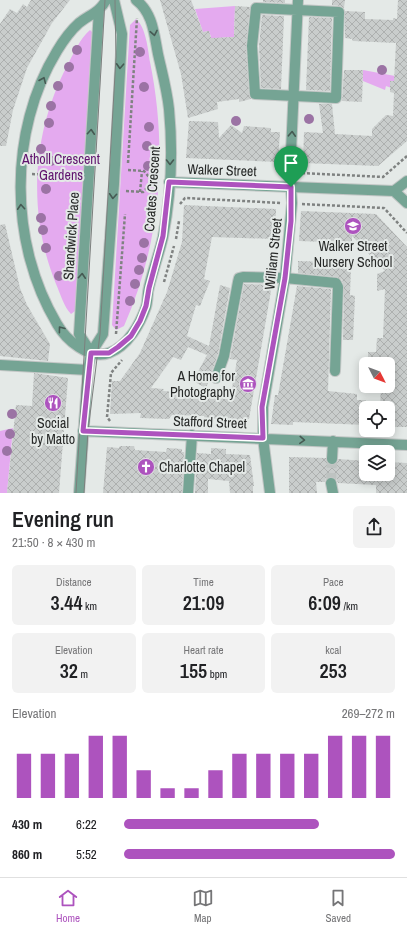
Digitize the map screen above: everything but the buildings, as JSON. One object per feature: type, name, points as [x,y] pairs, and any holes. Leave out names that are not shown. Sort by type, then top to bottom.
[{"type":"street","points":[[91,353],[75,344],[61,330],[51,314],[39,285],[30,257],[21,210],[21,173],[24,139],[30,114],[52,60],[73,29],[99,10],[106,0]]},
{"type":"street","points":[[79,493],[88,370],[91,353],[103,334],[114,184],[122,34],[114,0]]},
{"type":"street","name":"Coates Crescent","points":[[91,353],[109,353],[131,336],[140,321],[146,306],[149,288],[163,236],[169,182],[170,129],[166,93],[152,23],[141,4],[136,0]]},
{"type":"street","name":"William Street","points":[[270,493],[263,438],[262,407],[285,278],[291,209],[293,97],[298,0]]},
{"type":"street","points":[[254,9],[339,12],[336,98],[293,97],[255,94],[252,46],[254,9]]},
{"type":"street","name":"Shandwick Place","points":[[91,353],[79,334],[99,10]]},
{"type":"street","points":[[407,181],[394,191],[407,203]]},
{"type":"street","name":"Walker Street","points":[[169,182],[394,191]]},
{"type":"street","points":[[216,378],[224,356],[239,278],[285,278],[336,283],[338,287],[335,371]]},
{"type":"street","points":[[0,365],[88,370]]},
{"type":"street","name":"Stafford Street","points":[[83,431],[407,445]]},
{"type":"street","points":[[188,493],[192,435]]},
{"type":"street","points":[[332,459],[333,441]]},
{"type":"path","points":[[302,173],[383,177],[407,156]]},
{"type":"path","points":[[128,170],[144,171],[153,182]]},
{"type":"path","points":[[140,192],[142,171]]},
{"type":"path","points":[[21,173],[77,176]]},
{"type":"path","points":[[126,191],[143,192],[153,182],[169,182]]},
{"type":"path","points":[[185,198],[282,203]]},
{"type":"path","points":[[302,204],[384,208],[407,233]]},
{"type":"path","points":[[115,422],[110,422],[107,418],[111,372],[123,359]]},
{"type":"green space","points":[[235,6],[234,37],[205,41],[205,39],[211,37],[209,31],[203,32],[195,9]]},
{"type":"green space","points":[[136,19],[142,27],[146,39],[156,95],[159,129],[158,196],[146,262],[136,294],[124,326],[116,330],[112,325],[130,25]]},
{"type":"green space","name":"Atholl Crescent Gardens","points":[[90,30],[92,32],[75,311],[71,314],[62,300],[47,257],[41,229],[38,201],[38,174],[40,146],[46,118],[55,92],[77,47],[86,33]]},
{"type":"green space","points":[[363,70],[395,76],[395,81],[390,81],[394,89],[386,86],[385,90],[363,81]]},
{"type":"green space","points":[[13,428],[7,493],[0,493],[0,431]]},
{"type":"tunnel","points":[[331,483],[332,459]]},
{"type":"tram line","points":[[76,493],[105,0]]},
{"type":"tram line","points":[[84,493],[88,431],[100,334],[116,57],[115,0]]},
{"type":"place","name":"Walker Street Nursery School","points":[[353,226]]},
{"type":"place","name":"A Home for Photography","points":[[248,384]]},
{"type":"place","name":"Social by Matto","points":[[53,403]]},
{"type":"place","name":"Charlotte Chapel","points":[[146,467]]},
{"type":"route","points":[[169,182],[291,187],[291,221],[285,278],[262,407],[263,438],[83,431],[88,370],[91,353],[109,353],[124,343],[131,336],[140,321],[146,306],[149,288],[163,236],[169,182]]}]
